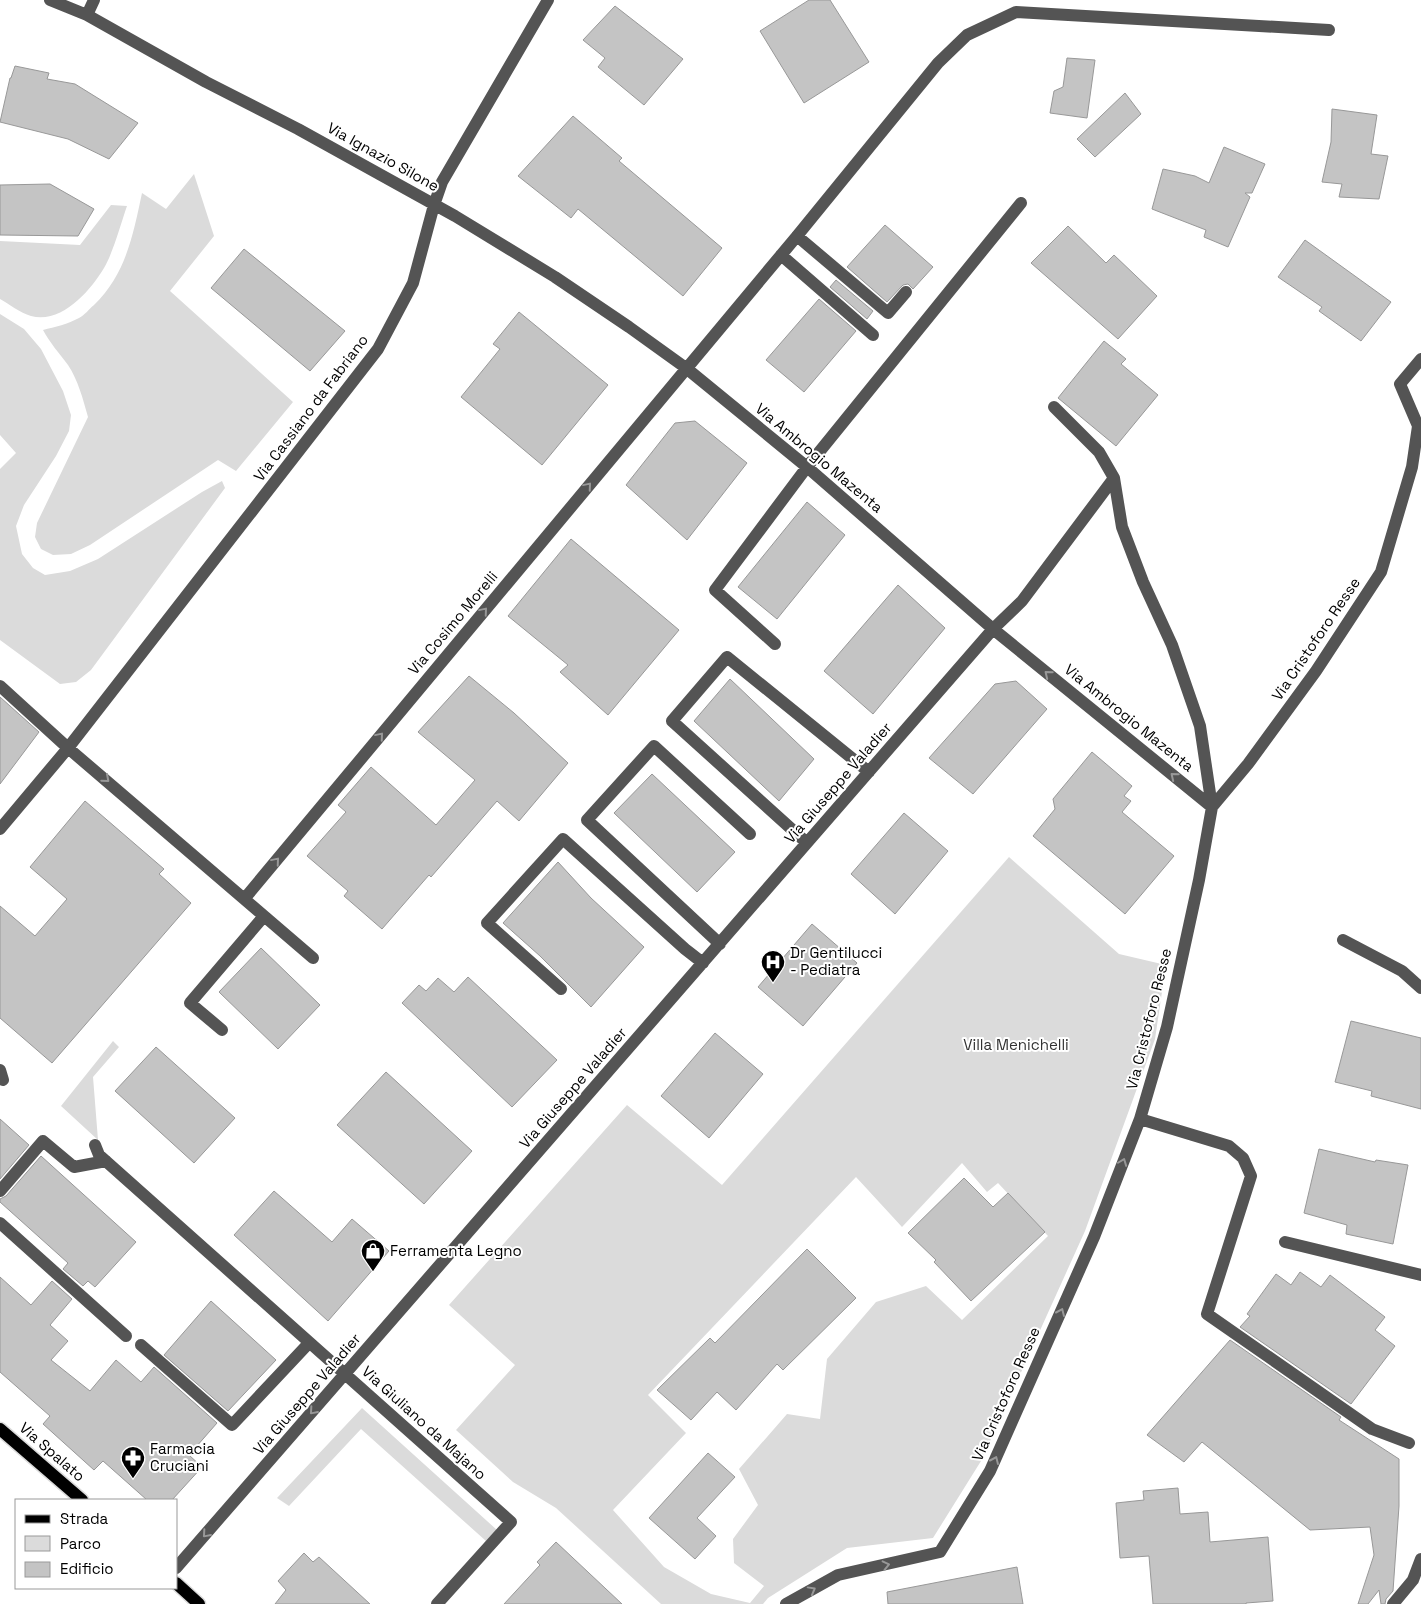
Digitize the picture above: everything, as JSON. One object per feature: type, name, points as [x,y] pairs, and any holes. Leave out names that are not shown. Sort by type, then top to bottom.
[{"type":"main road","name":"Via Spalato","points":[[0,1429],[81,1499]]},
{"type":"main road","points":[[178,1585],[199,1604]]},
{"type":"street","name":"Via Ignazio Silone","points":[[50,0],[66,3],[206,82],[284,121],[434,205],[555,277],[686,368]]},
{"type":"street","points":[[87,15],[94,0]]},
{"type":"street","name":"Via Cassiano da Fabriano","points":[[0,829],[68,748],[378,348],[413,283],[442,182],[548,0]]},
{"type":"street","points":[[686,368],[938,63],[968,35],[1016,12],[1329,30]]},
{"type":"street","points":[[775,644],[715,590],[807,467],[1021,203]]},
{"type":"street","points":[[797,236],[888,312],[906,292]]},
{"type":"street","points":[[781,255],[873,334]]},
{"type":"street","name":"Via Cristoforo Resse","points":[[786,1604],[838,1575],[940,1552],[990,1471],[1094,1237],[1140,1119],[1167,1027],[1199,880],[1212,807],[1248,764],[1316,671],[1381,572],[1412,467],[1418,426],[1400,384],[1421,359]]},
{"type":"street","name":"Via Ambrogio Mazenta","points":[[686,368],[807,467],[993,629],[1212,807]]},
{"type":"street","name":"Via Cosimo Morelli","points":[[245,898],[686,368]]},
{"type":"street","name":"Via Ambrogio Mazenta","points":[[1054,407],[1099,452],[1114,478],[1122,527],[1143,582],[1172,645],[1200,726],[1212,807]]},
{"type":"street","name":"Via Giuseppe Valadier","points":[[178,1566],[993,629],[1022,601],[1114,478]]},
{"type":"street","points":[[807,843],[672,721],[727,657],[869,772]]},
{"type":"street","points":[[0,686],[68,748],[313,958]]},
{"type":"street","points":[[720,944],[587,820],[654,746],[750,834]]},
{"type":"street","points":[[561,988],[487,923],[563,839],[685,950],[703,963]]},
{"type":"street","points":[[222,1030],[190,1003],[264,916]]},
{"type":"street","points":[[1343,940],[1402,971],[1421,988]]},
{"type":"street","points":[[1140,1119],[1229,1146],[1243,1158],[1251,1176],[1207,1314],[1372,1429],[1409,1443]]},
{"type":"street","name":"Via Giuliano da Majano","points":[[0,1191],[43,1141],[74,1168],[97,1153],[511,1522],[437,1604]]},
{"type":"street","points":[[0,1223],[126,1336]]},
{"type":"street","points":[[1285,1242],[1421,1275]]},
{"type":"street","points":[[141,1345],[232,1425],[309,1343]]},
{"type":"street","points":[[1393,1604],[1413,1580],[1421,1559]]},
{"type":"green space","points":[[194,174],[214,236],[170,291],[293,402],[236,471],[218,460],[90,545],[71,554],[53,555],[41,549],[35,537],[37,523],[88,417],[72,371],[43,330],[66,324],[81,317],[105,293],[114,280],[127,253],[142,193],[166,209]]},
{"type":"green space","points":[[111,205],[127,206],[114,246],[98,277],[74,304],[54,315],[42,317],[27,315],[0,299],[0,241],[80,245]]},
{"type":"green space","points":[[0,314],[24,329],[41,349],[63,391],[71,415],[69,431],[56,456],[24,505],[16,526],[22,554],[33,568],[45,575],[70,571],[98,559],[222,481],[225,488],[91,670],[76,682],[60,684],[0,640],[0,469],[16,453],[0,435]]},
{"type":"green space","name":"Villa Menichelli","points":[[1009,857],[1119,954],[1166,965],[1155,1039],[1085,1231],[981,1461],[933,1538],[847,1548],[768,1598],[763,1604],[661,1604],[556,1508],[513,1482],[456,1430],[515,1365],[449,1305],[627,1105],[722,1185]],"holes":[[[962,1163],[987,1192],[998,1183],[1048,1236],[962,1320],[926,1286],[876,1302],[827,1359],[820,1419],[787,1414],[739,1469],[758,1505],[733,1539],[734,1563],[764,1586],[750,1603],[711,1594],[664,1567],[613,1510],[686,1433],[648,1395],[856,1177],[902,1227]]]},
{"type":"green space","points":[[113,1041],[119,1047],[93,1077],[98,1140],[61,1106]]},
{"type":"green space","points":[[362,1408],[497,1530],[486,1541],[361,1429],[289,1506],[277,1498]]},
{"type":"building","points":[[809,0],[830,0],[869,62],[804,103],[760,31]]},
{"type":"building","points":[[615,6],[683,59],[644,105],[598,67],[605,58],[583,40]]},
{"type":"building","points":[[1067,58],[1095,60],[1087,118],[1050,113],[1054,91],[1063,87]]},
{"type":"building","points":[[15,66],[49,73],[47,79],[75,84],[138,123],[109,159],[68,139],[0,122],[10,78]]},
{"type":"building","points":[[1125,93],[1141,114],[1095,157],[1077,139]]},
{"type":"building","points":[[1332,109],[1377,115],[1371,154],[1388,156],[1379,199],[1339,197],[1342,184],[1322,182],[1331,142]]},
{"type":"building","points":[[573,116],[622,158],[619,161],[722,248],[683,296],[578,209],[571,218],[518,176]]},
{"type":"building","points":[[1224,147],[1265,164],[1252,193],[1245,193],[1250,197],[1228,247],[1204,237],[1206,230],[1152,209],[1163,169],[1195,176],[1209,183]]},
{"type":"building","points":[[50,184],[94,209],[78,236],[0,235],[0,185]]},
{"type":"building","points":[[885,225],[933,267],[913,289],[908,284],[903,285],[887,302],[847,267]]},
{"type":"building","points":[[1068,226],[1106,263],[1114,255],[1157,296],[1118,339],[1031,263]]},
{"type":"building","points":[[1305,240],[1391,302],[1361,341],[1319,311],[1322,307],[1278,277]]},
{"type":"building","points":[[244,249],[345,331],[310,371],[211,288]]},
{"type":"building","points":[[836,280],[873,311],[867,319],[830,287]]},
{"type":"building","points":[[819,299],[856,331],[804,392],[766,360]]},
{"type":"building","points":[[519,312],[608,385],[542,465],[461,397],[500,349],[493,344]]},
{"type":"building","points":[[1104,341],[1126,359],[1121,364],[1158,395],[1116,446],[1058,398]]},
{"type":"building","points":[[695,421],[747,463],[687,540],[626,485],[675,423]]},
{"type":"building","points":[[807,502],[845,535],[777,619],[738,587]]},
{"type":"building","points":[[571,539],[679,630],[608,715],[560,672],[568,665],[508,616]]},
{"type":"building","points":[[898,585],[945,628],[873,714],[824,671]]},
{"type":"building","points":[[469,676],[514,713],[568,763],[519,821],[497,801],[431,877],[429,875],[382,929],[344,896],[348,891],[307,856],[346,812],[338,805],[371,767],[436,825],[475,780],[418,732]]},
{"type":"building","points":[[730,679],[814,759],[779,801],[694,721]]},
{"type":"building","points":[[1016,681],[1047,709],[973,794],[929,758],[995,684]]},
{"type":"building","points":[[0,697],[39,732],[0,784]]},
{"type":"building","points":[[1092,752],[1132,786],[1124,796],[1131,801],[1122,812],[1174,856],[1125,914],[1033,836],[1055,809],[1053,799]]},
{"type":"building","points":[[652,774],[735,852],[697,892],[614,813]]},
{"type":"building","points":[[85,801],[164,869],[159,874],[191,903],[52,1063],[0,1018],[0,906],[35,936],[67,899],[30,867]]},
{"type":"building","points":[[904,813],[948,851],[895,914],[851,874]]},
{"type":"building","points":[[558,862],[591,898],[644,947],[591,1007],[540,956],[503,923]]},
{"type":"building","points":[[812,924],[857,963],[803,1026],[758,987]]},
{"type":"building","points":[[261,948],[320,1005],[278,1049],[219,992]]},
{"type":"building","points":[[468,977],[557,1060],[512,1107],[402,1003],[419,985],[426,991],[438,978],[454,992]]},
{"type":"building","points":[[1351,1021],[1421,1038],[1421,1109],[1371,1096],[1372,1091],[1335,1082]]},
{"type":"building","points":[[715,1033],[763,1074],[709,1138],[661,1096]]},
{"type":"building","points":[[156,1047],[235,1118],[194,1163],[115,1091]]},
{"type":"building","points":[[386,1072],[472,1151],[424,1204],[337,1125]]},
{"type":"building","points":[[0,1119],[29,1145],[0,1179]]},
{"type":"building","points":[[1319,1149],[1375,1162],[1376,1160],[1408,1165],[1393,1244],[1346,1234],[1347,1225],[1304,1213]]},
{"type":"building","points":[[41,1156],[136,1242],[95,1287],[88,1281],[83,1286],[63,1269],[68,1263],[0,1202],[0,1199],[6,1196]]},
{"type":"building","points":[[964,1178],[993,1207],[1008,1193],[1045,1232],[971,1301],[934,1262],[936,1260],[908,1233]]},
{"type":"building","points":[[274,1191],[332,1242],[352,1219],[389,1251],[328,1321],[234,1235]]},
{"type":"building","points":[[807,1249],[856,1298],[783,1370],[777,1364],[736,1410],[717,1392],[691,1420],[657,1390],[710,1338],[715,1343]]},
{"type":"building","points":[[1300,1272],[1321,1287],[1330,1275],[1385,1317],[1375,1330],[1395,1346],[1351,1404],[1240,1327],[1250,1316],[1247,1314],[1276,1274],[1291,1285]]},
{"type":"building","points":[[0,1277],[31,1305],[52,1281],[72,1299],[50,1325],[68,1341],[51,1360],[90,1391],[116,1360],[141,1382],[154,1367],[217,1423],[189,1455],[202,1467],[173,1499],[146,1499],[103,1461],[94,1470],[43,1424],[50,1416],[0,1372]]},
{"type":"building","points":[[211,1301],[276,1360],[228,1411],[164,1355]]},
{"type":"building","points":[[1230,1340],[1341,1417],[1339,1420],[1399,1459],[1399,1506],[1393,1591],[1386,1599],[1385,1604],[1381,1604],[1379,1590],[1368,1604],[1358,1604],[1374,1555],[1370,1527],[1310,1530],[1202,1442],[1184,1462],[1147,1435]]},
{"type":"building","points":[[708,1453],[735,1477],[697,1518],[716,1536],[695,1559],[649,1518]]},
{"type":"building","points":[[1178,1488],[1180,1514],[1208,1512],[1210,1542],[1268,1537],[1273,1601],[1246,1604],[1153,1604],[1149,1556],[1120,1558],[1116,1503],[1144,1500],[1143,1491]]},
{"type":"building","points":[[556,1542],[622,1604],[504,1604],[540,1565],[537,1562]]},
{"type":"building","points":[[304,1553],[313,1562],[319,1557],[370,1604],[275,1604],[286,1590],[278,1581]]},
{"type":"building","points":[[1017,1567],[1023,1604],[888,1604],[887,1592]]},
{"type":"place","name":"Dr Gentilucci - Pediatra","points":[[773,983]]},
{"type":"place","name":"Ferramenta Legno","points":[[373,1272]]},
{"type":"place","name":"Farmacia Cruciani","points":[[133,1479]]}]
